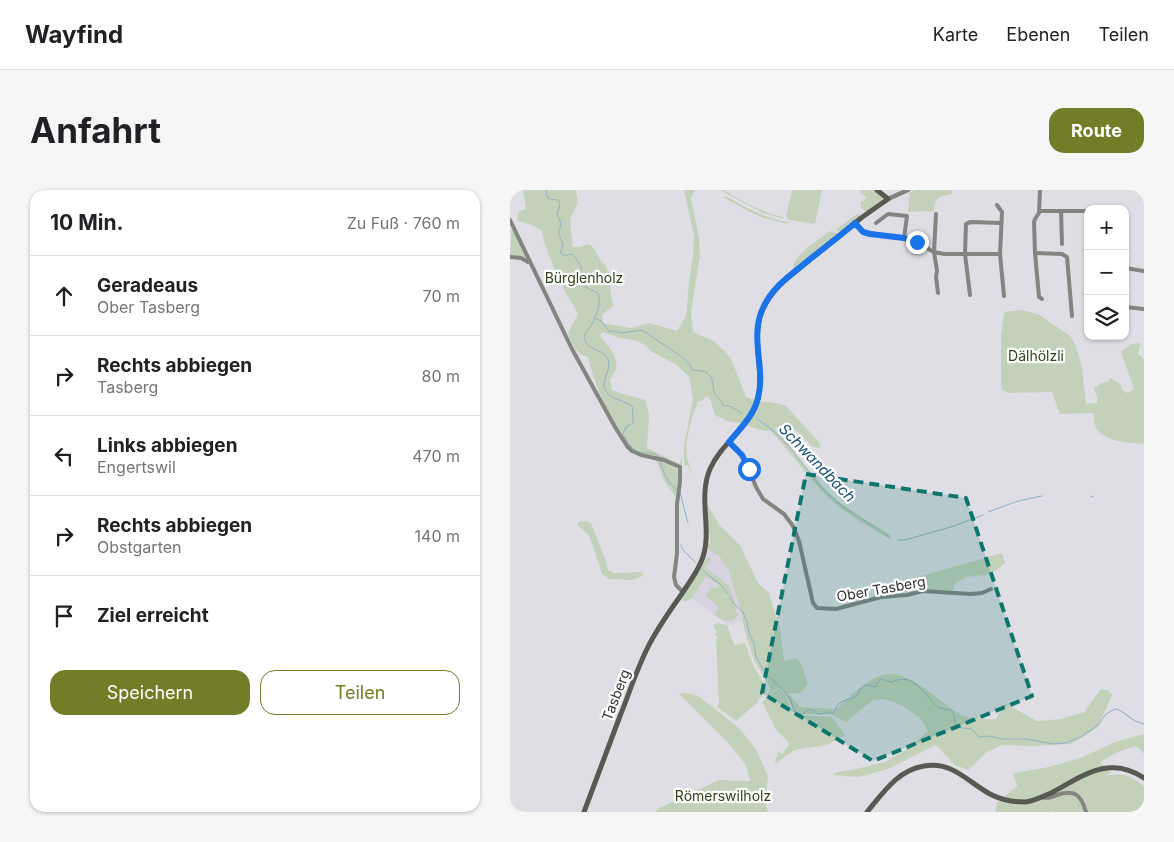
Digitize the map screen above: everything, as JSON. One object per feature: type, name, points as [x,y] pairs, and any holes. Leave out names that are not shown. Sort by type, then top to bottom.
[{"type":"main road","points":[[855,223],[888,198],[877,190]]},
{"type":"main road","name":"Tasberg","points":[[584,812],[642,660],[656,632],[697,570],[704,552],[706,538],[704,492],[707,477],[714,461],[744,424],[758,398],[760,378],[757,333],[762,308],[775,289],[855,223]]},
{"type":"main road","points":[[867,812],[896,779],[912,769],[926,765],[940,766],[956,771],[988,793],[1002,799],[1022,802],[1042,798],[1089,773],[1103,768],[1116,767],[1126,769],[1144,778]]},
{"type":"street","points":[[888,198],[908,190]]},
{"type":"street","points":[[1039,291],[1034,222],[1040,211],[1040,190]]},
{"type":"street","points":[[997,205],[1001,211],[1000,254],[1004,296]]},
{"type":"street","points":[[1040,211],[1084,211]]},
{"type":"street","points":[[1061,211],[1062,244]]},
{"type":"street","points":[[876,223],[888,214],[907,216],[904,238]]},
{"type":"street","points":[[936,214],[934,252],[938,293]]},
{"type":"street","points":[[510,220],[572,349],[627,446],[632,451],[642,455],[681,466],[676,517],[677,553],[674,577],[676,585],[683,592]]},
{"type":"street","points":[[855,223],[863,232],[904,238],[917,242],[934,252],[944,254],[1000,254]]},
{"type":"street","points":[[970,295],[965,254],[967,223],[1001,223]]},
{"type":"street","points":[[1035,254],[1062,254],[1066,256],[1072,316]]},
{"type":"street","points":[[510,257],[521,258],[530,263]]},
{"type":"street","points":[[1129,269],[1144,271]]},
{"type":"street","points":[[1071,304],[1077,304]]},
{"type":"street","points":[[1129,307],[1144,309]]},
{"type":"street","name":"Ober Tasberg","points":[[729,442],[744,458],[760,496],[784,514],[793,526],[799,541],[813,603],[817,608],[841,608],[881,597],[923,591],[970,594],[982,593],[991,588]]},
{"type":"street","points":[[1042,798],[1062,794],[1075,794],[1081,799],[1086,812]]},
{"type":"highlighted area","points":[[806,474],[966,498],[1032,696],[873,761],[762,693]]},
{"type":"shaded area","points":[[705,547],[708,547],[719,556],[728,569],[743,618],[740,622],[728,625],[684,593],[697,569]]},
{"type":"green space","name":"Bürglenholz","points":[[523,190],[576,190],[578,203],[570,219],[573,247],[587,244],[592,246],[607,268],[613,306],[602,315],[603,323],[631,328],[649,323],[677,331],[686,316],[694,236],[684,190],[695,190],[691,198],[699,238],[700,254],[691,312],[693,332],[714,341],[731,358],[746,397],[755,400],[749,414],[742,423],[730,422],[715,415],[710,399],[707,396],[698,402],[691,422],[686,451],[691,473],[688,466],[684,465],[684,447],[693,398],[689,377],[677,365],[652,352],[637,341],[602,332],[600,336],[612,351],[616,360],[616,369],[610,380],[612,390],[646,401],[649,415],[647,448],[678,463],[680,463],[682,456],[682,464],[675,466],[679,476],[677,495],[675,496],[665,482],[657,462],[631,448],[627,443],[610,416],[601,397],[588,357],[580,354],[573,345],[568,333],[578,314],[557,276],[541,230],[518,221],[518,212],[526,209]]},
{"type":"green space","points":[[720,190],[724,190],[752,206],[784,219],[763,213]]},
{"type":"green space","points":[[792,190],[822,190],[815,224],[789,220],[786,217]]},
{"type":"green space","points":[[860,190],[874,190],[881,196],[882,200],[868,211],[865,211],[861,208],[861,201],[863,202],[866,197],[860,193]]},
{"type":"green space","points":[[916,190],[952,190],[952,194],[938,198],[935,202],[934,211],[908,212],[910,192]]},
{"type":"green space","points":[[723,197],[727,197],[765,216],[789,222],[787,224],[764,218]]},
{"type":"green space","points":[[859,214],[858,217],[841,232],[835,230],[851,218]]},
{"type":"green space","points":[[512,225],[529,261],[510,256]]},
{"type":"green space","points":[[832,231],[838,234],[795,270],[793,267],[799,256],[808,247]]},
{"type":"green space","name":"Dälhölzli","points":[[1022,310],[1038,314],[1070,336],[1076,346],[1082,368],[1086,404],[1097,403],[1094,388],[1108,382],[1112,378],[1127,393],[1134,389],[1121,352],[1131,344],[1140,343],[1138,354],[1144,359],[1144,444],[1118,441],[1100,433],[1094,423],[1094,413],[1060,414],[1052,392],[1009,393],[1002,390],[1001,335],[1004,312]]},
{"type":"green space","points":[[759,401],[786,406],[818,441],[821,447],[812,446],[794,429],[781,425],[775,428],[813,476],[830,494],[851,511],[891,535],[890,539],[854,518],[834,503],[817,486],[770,430],[761,430],[746,424]]},
{"type":"green space","points":[[706,503],[721,527],[740,545],[758,583],[769,593],[780,629],[784,661],[796,658],[800,661],[808,683],[800,692],[788,693],[800,707],[837,709],[868,682],[880,676],[891,674],[901,676],[923,687],[962,715],[984,719],[996,719],[1005,703],[1037,721],[1061,719],[1084,712],[1101,689],[1108,690],[1112,695],[1098,727],[1071,744],[1002,745],[987,752],[968,770],[955,765],[936,745],[888,769],[859,777],[833,775],[837,772],[885,762],[909,748],[928,731],[920,718],[901,705],[884,699],[873,700],[846,722],[830,714],[799,714],[794,711],[785,693],[779,687],[765,698],[770,690],[769,686],[754,660],[728,569],[719,556],[713,553],[707,546],[710,544],[710,534],[707,533]]},
{"type":"green space","points":[[587,521],[591,523],[608,570],[615,573],[641,572],[644,575],[632,580],[609,579],[602,574],[588,534],[578,526],[578,522]]},
{"type":"green space","points":[[1002,553],[1005,563],[995,571],[986,575],[965,577],[954,584],[954,589],[951,591],[917,589],[911,584],[911,579]]},
{"type":"green space","points":[[707,557],[712,559],[706,567],[729,586],[737,608],[735,609],[736,612],[738,612],[733,620],[722,620],[714,613],[719,609],[705,596],[711,587],[715,589],[720,586],[706,576],[692,598],[685,602],[681,599]]},
{"type":"green space","points":[[716,623],[727,625],[734,645],[745,643],[754,667],[767,690],[758,702],[736,721],[717,707],[719,704],[716,640],[718,638],[713,626]]},
{"type":"green space","points":[[779,688],[785,695],[793,712],[798,715],[832,717],[845,735],[822,746],[793,751],[777,763],[775,762],[778,752],[782,754],[789,745],[785,738],[776,730],[762,702]]},
{"type":"green space","name":"Römerswilholz","points":[[683,693],[700,697],[740,729],[755,748],[768,776],[765,802],[768,812],[655,812],[659,808],[719,780],[750,781],[746,765],[729,744],[679,694]]},
{"type":"green space","points":[[1143,734],[1144,754],[1135,746],[1118,752],[1100,762],[1111,773],[1103,776],[1125,775],[1144,786],[1144,812],[1053,812],[1051,808],[1052,812],[995,812],[997,803],[1017,786],[1013,773],[1049,767],[1083,757],[1115,742]]},
{"type":"waterway","points":[[546,190],[547,197],[558,200],[560,203],[557,213],[561,224],[559,232],[563,244],[560,252],[564,256],[571,254],[574,256],[582,269],[578,277],[580,281],[586,287],[598,293],[598,309],[591,326],[585,334],[585,339],[588,345],[605,355],[608,360],[609,365],[604,384],[608,394],[632,406],[633,423],[626,427],[623,434],[634,449],[657,455],[666,478],[677,490]]},
{"type":"waterway","name":"Schwandbach","points":[[594,318],[601,321],[610,332],[622,333],[642,330],[682,357],[692,370],[703,371],[708,374],[712,379],[714,392],[723,405],[732,407],[742,414]]},
{"type":"waterway","name":"Schwandbach","points":[[757,418],[788,445],[821,487],[838,503],[889,537]]},
{"type":"waterway","points":[[680,492],[688,523]]},
{"type":"waterway","name":"Schwandbach","points":[[988,512],[1018,501],[1042,496]]},
{"type":"waterway","name":"Schwandbach","points":[[898,540],[905,540],[951,527],[983,515]]},
{"type":"waterway","points":[[681,545],[683,550],[696,563]]},
{"type":"waterway","points":[[703,570],[721,585],[728,594]]},
{"type":"waterway","points":[[730,597],[733,603],[743,612],[754,643],[756,657],[765,673],[786,694],[791,701],[794,711],[799,714],[803,714],[808,710],[813,710],[818,714],[834,712],[841,702],[855,697],[864,686],[875,687],[881,679],[892,682],[900,679],[913,682],[939,708],[953,712],[956,726],[972,729],[980,737],[1027,739],[1053,744],[1065,743],[1081,737],[1099,724],[1106,714],[1117,709],[1135,721],[1144,724]]},
{"type":"route","points":[[749,469],[742,455],[729,442],[750,416],[758,398],[760,378],[757,346],[758,321],[762,308],[769,297],[784,281],[855,223],[863,232],[910,239],[917,242]]}]
